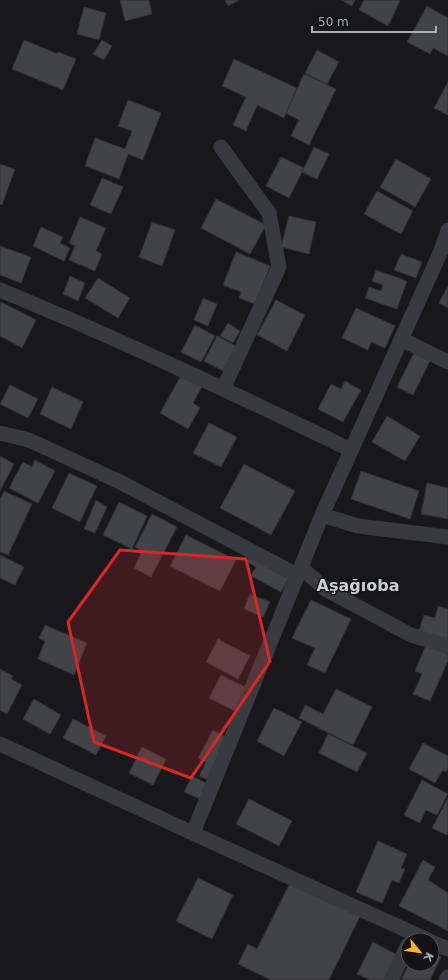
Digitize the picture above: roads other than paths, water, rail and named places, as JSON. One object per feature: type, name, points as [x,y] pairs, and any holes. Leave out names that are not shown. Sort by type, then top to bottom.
[{"type":"street","points":[[221,147],[269,213],[279,267],[223,389]]},
{"type":"street","points":[[193,833],[322,515],[447,236]]},
{"type":"street","points":[[0,290],[223,389],[351,450]]},
{"type":"street","points":[[401,338],[448,362]]},
{"type":"street","points":[[0,433],[29,440],[120,482],[297,575]]},
{"type":"street","points":[[322,515],[358,526],[448,537]]},
{"type":"street","points":[[297,575],[303,569],[325,589],[411,635],[448,646]]},
{"type":"street","points":[[0,744],[193,833],[400,935]]},
{"type":"street","points":[[391,980],[400,962]]},
{"type":"district","name":"Aşağıoba","points":[[358,585]]}]
